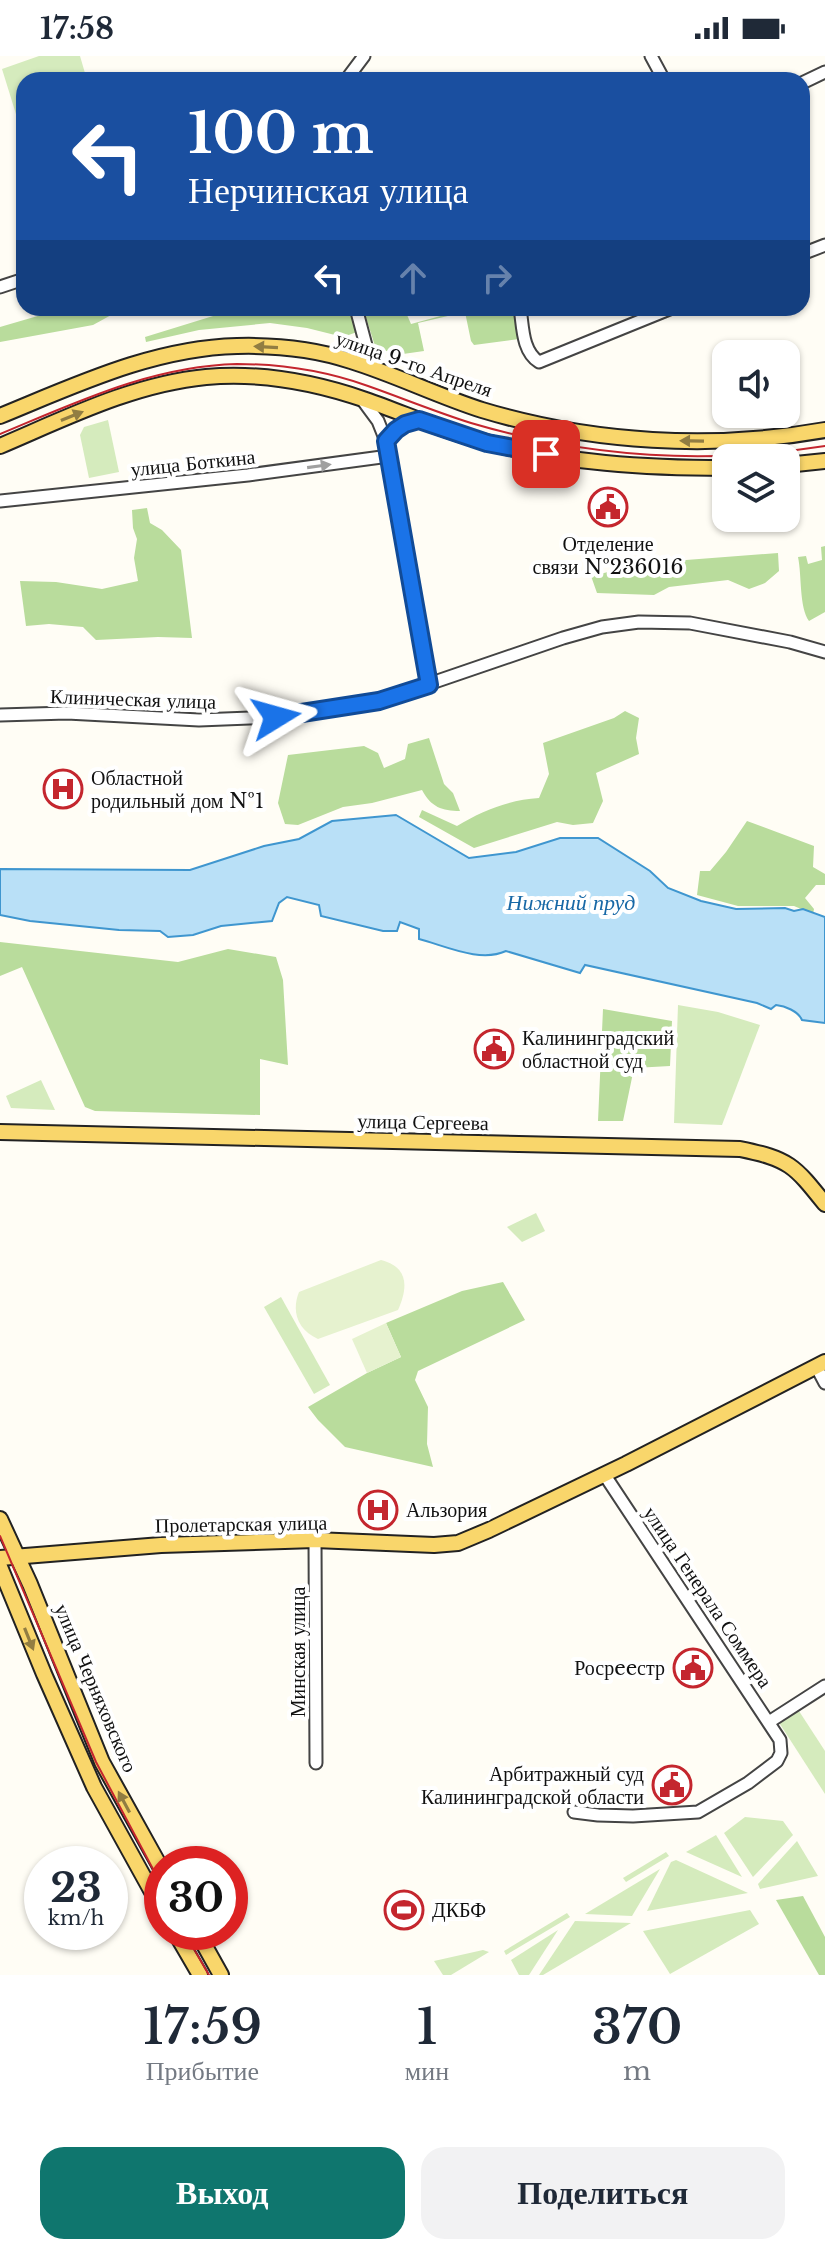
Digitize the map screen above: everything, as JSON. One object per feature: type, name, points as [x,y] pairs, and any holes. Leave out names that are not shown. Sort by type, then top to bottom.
[{"type":"main road","name":"улица 9-го Апреля","points":[[0,416],[109,372],[184,351],[237,346],[307,351],[343,359],[487,411],[563,429],[706,441],[768,438],[825,430]]},
{"type":"main road","points":[[0,446],[124,395],[166,384],[227,376],[269,377],[361,398],[487,443],[630,465],[712,468]]},
{"type":"main road","points":[[800,464],[825,461]]},
{"type":"main road","name":"улица Сергеева","points":[[0,1132],[740,1149],[788,1163],[825,1204]]},
{"type":"main road","name":"Пролетарская улица","points":[[0,1558],[161,1545],[315,1540],[434,1545],[458,1543],[604,1474],[821,1364]]},
{"type":"main road","name":"улица Черняховского","points":[[0,1519],[102,1762],[149,1846]]},
{"type":"main road","name":"улица Черняховского","points":[[0,1567],[94,1787],[144,1877]]},
{"type":"main road","points":[[44,1674],[64,1666]]},
{"type":"main road","points":[[185,1950],[200,1975]]},
{"type":"main road","points":[[207,1950],[221,1975]]},
{"type":"street","points":[[358,316],[372,368]]},
{"type":"street","points":[[521,316],[525,343],[531,357],[539,362],[652,316]]},
{"type":"street","points":[[343,359],[358,348],[363,334]]},
{"type":"street","points":[[361,398],[378,421],[386,441],[429,685]]},
{"type":"street","points":[[386,441],[405,424],[419,420]]},
{"type":"street","name":"улица Боткина","points":[[0,501],[248,475],[389,456]]},
{"type":"street","name":"Клиническая улица","points":[[0,715],[67,713],[199,720],[276,717],[379,701],[563,638],[602,627],[639,622],[690,623],[790,642],[825,652]]},
{"type":"street","points":[[821,1364],[825,1383]]},
{"type":"street","name":"улица Генерала Соммера","points":[[574,1812],[633,1816],[698,1812],[748,1783],[777,1761],[781,1753],[780,1740],[769,1722],[604,1474]]},
{"type":"street","name":"Минская улица","points":[[315,1540],[316,1763]]},
{"type":"street","points":[[769,1722],[825,1686]]},
{"type":"green space","points":[[39,56],[80,56],[85,72],[16,72],[16,114],[2,69]]},
{"type":"green space","points":[[38,316],[109,316],[93,325],[0,342],[0,327]]},
{"type":"green space","points":[[213,316],[352,316],[357,332],[343,337],[270,323],[199,330],[146,342],[145,337]]},
{"type":"green space","points":[[366,316],[408,316],[411,324],[448,316],[418,323],[424,351],[396,355],[375,346]]},
{"type":"green space","points":[[466,316],[515,316],[519,339],[474,345]]},
{"type":"green space","points":[[108,420],[119,472],[89,478],[80,435],[84,427]]},
{"type":"green space","points":[[147,508],[150,523],[162,530],[181,550],[192,638],[96,640],[83,627],[49,624],[26,626],[20,581],[56,582],[102,589],[138,581],[134,558],[137,539],[132,510]]},
{"type":"green space","points":[[825,546],[825,612],[809,621],[802,600],[798,557],[806,556],[808,564],[822,560],[821,547]]},
{"type":"green space","points":[[778,553],[779,571],[765,583],[749,589],[728,580],[669,587],[654,595],[597,593],[591,576],[647,563]]},
{"type":"green space","points":[[625,711],[639,718],[636,738],[639,754],[596,773],[603,801],[593,823],[573,825],[557,822],[474,848],[419,817],[422,810],[457,826],[496,807],[539,798],[549,774],[543,743],[614,718]]},
{"type":"green space","points":[[429,738],[444,784],[453,793],[460,811],[438,807],[422,790],[343,807],[298,825],[285,824],[278,803],[288,755],[364,746],[378,753],[384,768],[405,759],[408,744]]},
{"type":"green space","points":[[747,821],[814,846],[813,867],[825,874],[825,885],[816,885],[805,898],[814,909],[813,914],[794,906],[738,906],[697,895],[700,871],[710,871]]},
{"type":"green space","points":[[0,942],[178,962],[228,949],[276,957],[283,980],[288,1065],[260,1059],[260,1115],[95,1111],[85,1107],[22,967],[0,976]]},
{"type":"green space","points":[[678,1005],[718,1012],[760,1025],[722,1125],[674,1123]]},
{"type":"green space","points":[[603,1009],[672,1021],[670,1066],[634,1068],[623,1121],[598,1121]]},
{"type":"green space","points":[[41,1080],[55,1110],[11,1108],[6,1096]]},
{"type":"green space","points":[[536,1213],[545,1231],[522,1242],[507,1227]]},
{"type":"green space","points":[[381,1260],[397,1268],[404,1279],[404,1294],[398,1310],[318,1339],[305,1331],[296,1313],[299,1292]]},
{"type":"green space","points":[[503,1282],[525,1320],[418,1371],[415,1380],[428,1407],[427,1444],[433,1467],[345,1447],[308,1407],[401,1357],[386,1323],[462,1291]]},
{"type":"green space","points":[[281,1297],[330,1385],[314,1394],[264,1307]]},
{"type":"green space","points":[[386,1323],[401,1357],[367,1373],[352,1339]]},
{"type":"green space","points":[[797,1708],[825,1751],[825,1794],[778,1721]]},
{"type":"green space","points":[[745,1817],[783,1821],[793,1835],[753,1877],[724,1833]]},
{"type":"green space","points":[[716,1835],[742,1877],[686,1852]]},
{"type":"green space","points":[[797,1841],[818,1876],[760,1889],[758,1884]]},
{"type":"green space","points":[[666,1852],[669,1856],[626,1882],[623,1878]]},
{"type":"green space","points":[[676,1860],[748,1893],[647,1911],[671,1862]]},
{"type":"green space","points":[[660,1869],[632,1916],[585,1914]]},
{"type":"green space","points":[[803,1896],[825,1937],[825,1975],[819,1975],[776,1900]]},
{"type":"green space","points":[[750,1910],[759,1924],[670,1974],[643,1931]]},
{"type":"green space","points":[[567,1913],[570,1917],[506,1955],[504,1951]]},
{"type":"green space","points":[[575,1921],[631,1923],[539,1975]]},
{"type":"green space","points":[[558,1930],[529,1975],[519,1975],[511,1960]]},
{"type":"green space","points":[[483,1950],[489,1952],[451,1975],[443,1975],[434,1961]]},
{"type":"water","name":"Нижний пруд","points":[[396,815],[469,858],[516,852],[560,838],[598,838],[650,871],[668,888],[701,901],[736,909],[803,909],[825,917],[825,1023],[802,1020],[794,1012],[776,1005],[771,1009],[757,1003],[585,965],[580,973],[506,951],[485,955],[463,952],[419,939],[419,929],[400,922],[397,931],[383,931],[321,916],[319,905],[287,897],[279,903],[272,921],[221,926],[193,935],[168,937],[160,931],[119,930],[0,915],[0,869],[190,870],[264,846],[299,839],[332,821]]},
{"type":"tram line","points":[[0,434],[86,398],[145,379],[175,371],[237,364],[320,372],[471,423],[558,444],[691,456],[780,452],[825,446]]},
{"type":"tram line","points":[[0,1536],[96,1762],[144,1852]]},
{"type":"tram line","points":[[194,1950],[209,1975]]},
{"type":"place","name":"Отделение связи №236016","points":[[608,507]]},
{"type":"place","name":"Областной родильный дом №1","points":[[63,789]]},
{"type":"place","name":"Калининградский областной суд","points":[[494,1049]]},
{"type":"place","name":"Альзория","points":[[378,1510]]},
{"type":"place","name":"Росрeeстр","points":[[693,1668]]},
{"type":"place","name":"Арбитражный суд Калининградской области","points":[[672,1785]]},
{"type":"place","name":"ДКБФ","points":[[404,1910]]},
{"type":"route","points":[[276,717],[379,701],[429,685],[386,441],[396,430],[419,420],[487,443],[546,454]]}]
